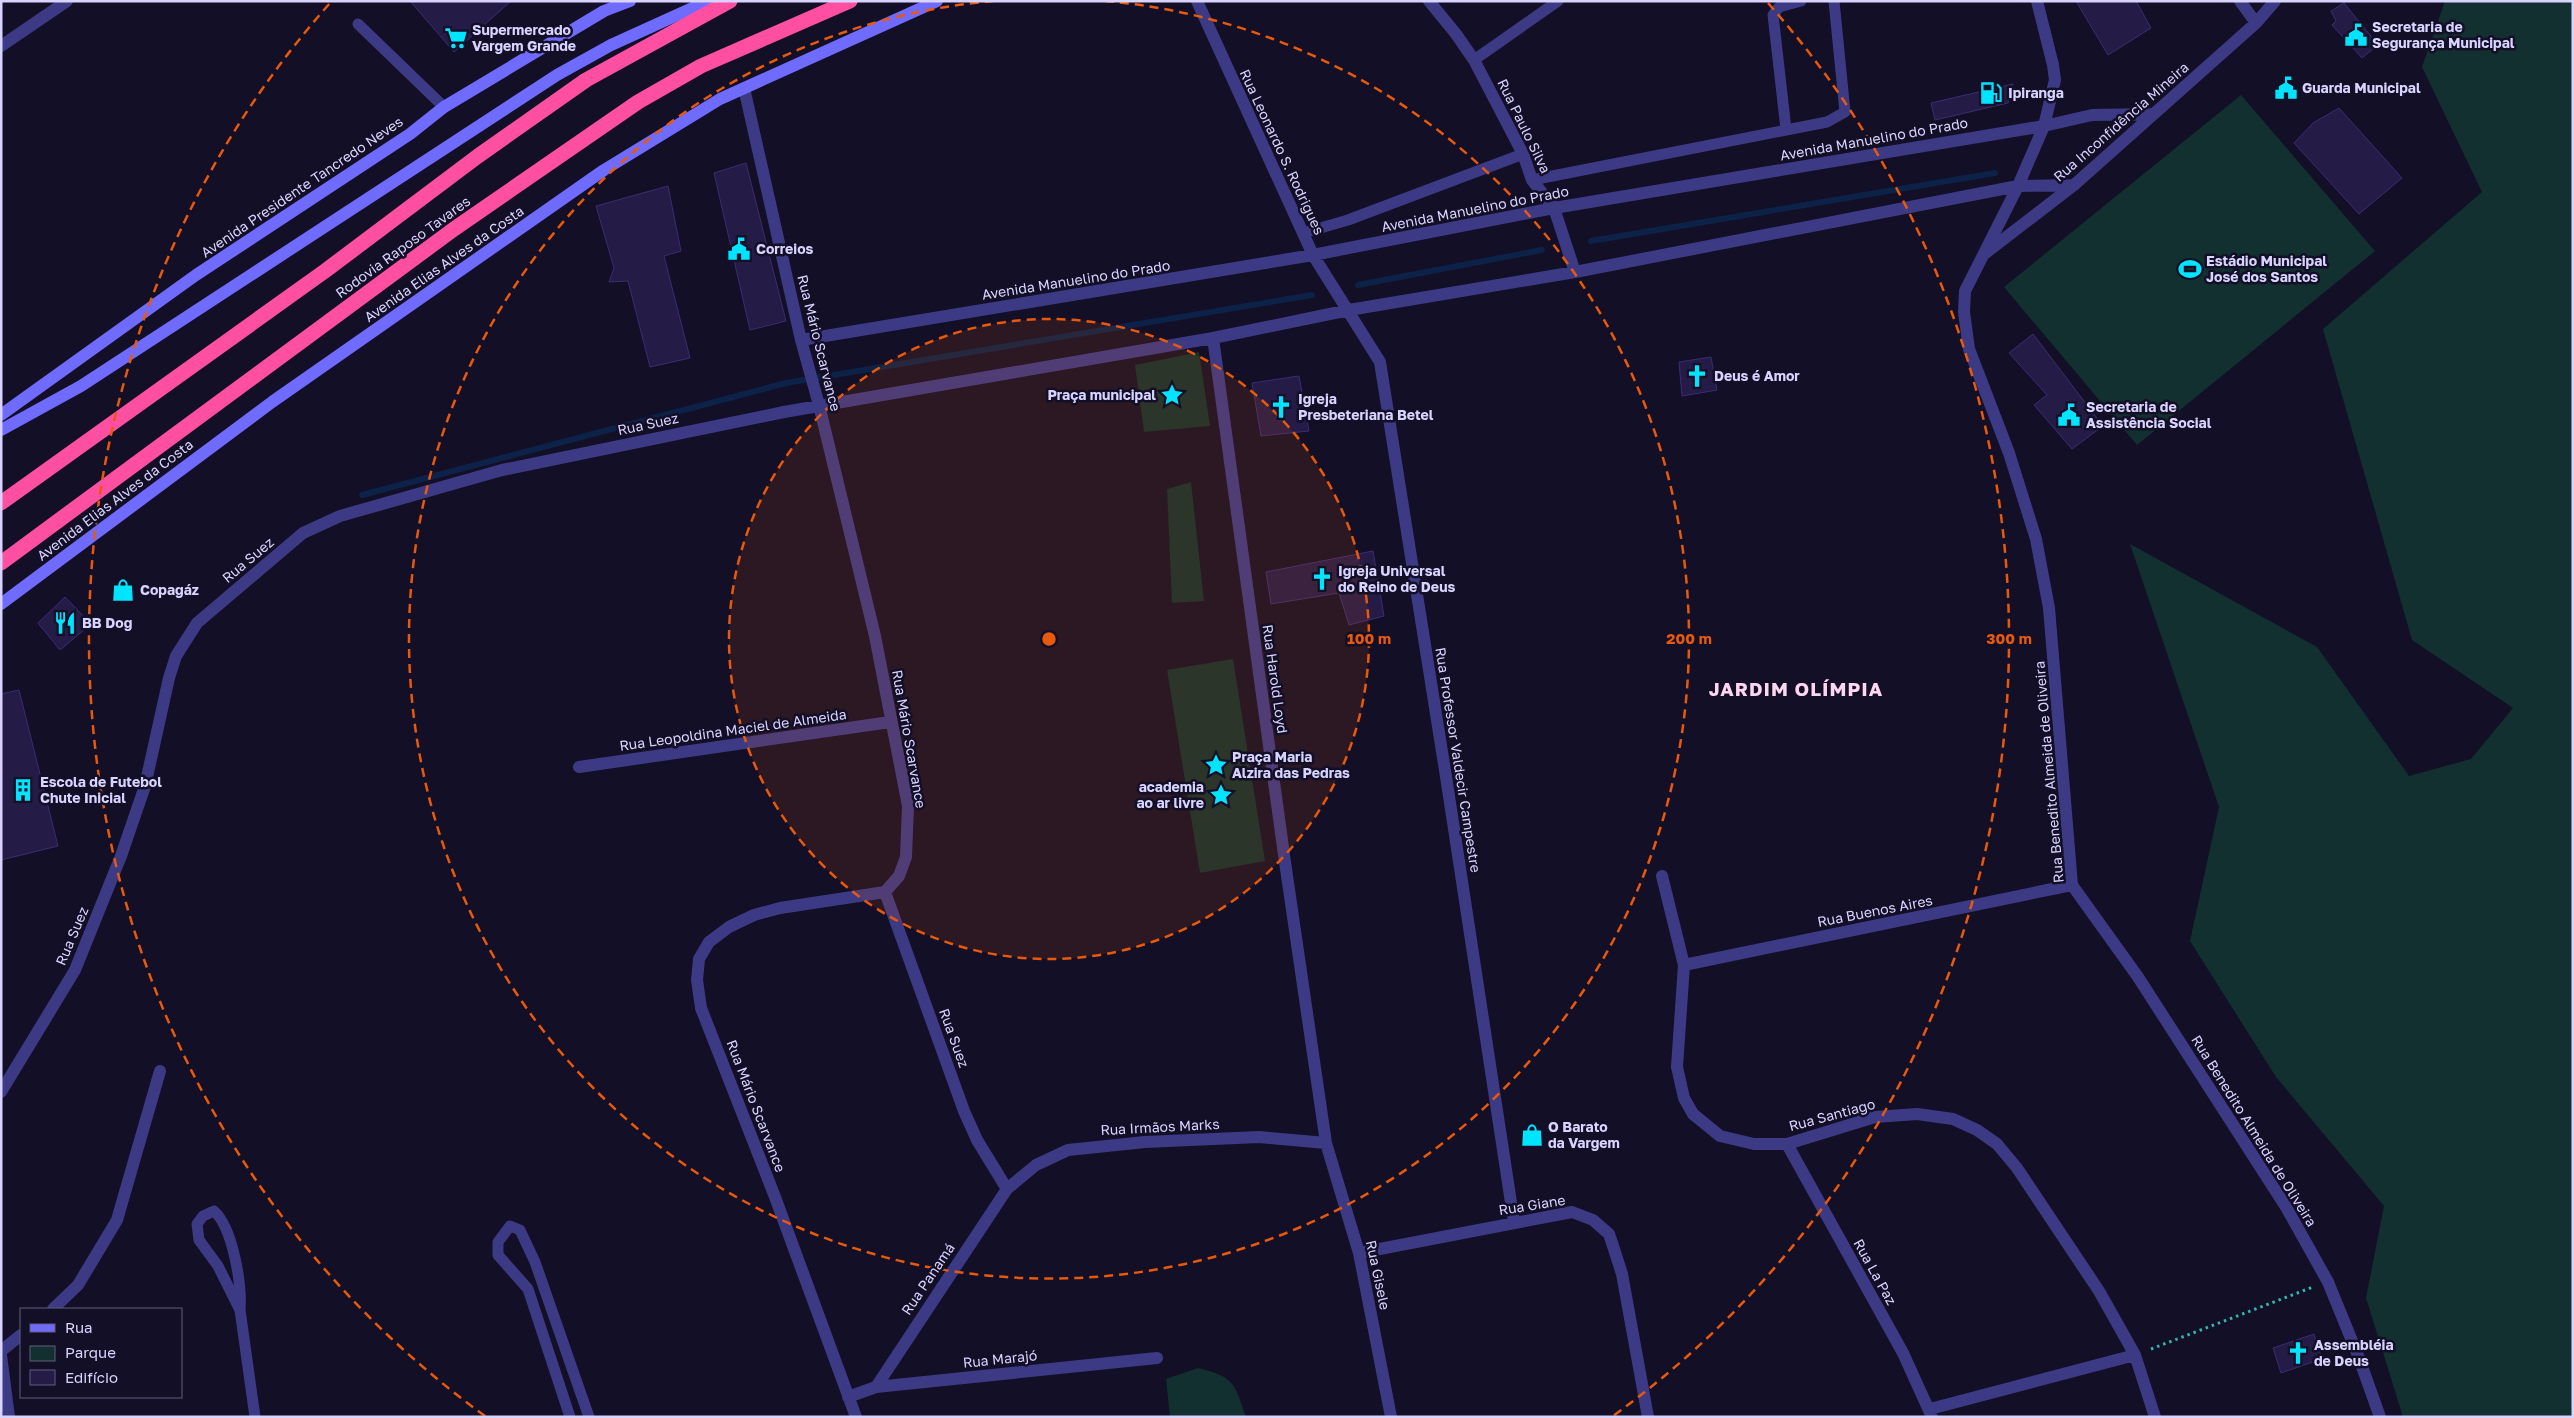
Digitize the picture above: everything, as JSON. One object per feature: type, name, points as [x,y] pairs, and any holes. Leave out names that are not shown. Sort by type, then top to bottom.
[{"type":"highway","name":"Rodovia Raposo Tavares","points":[[1,503],[301,288],[478,156],[586,80],[730,1]]},
{"type":"highway","name":"Rodovia Raposo Tavares","points":[[1,563],[454,229],[638,102],[701,66],[850,1]]},
{"type":"main road","name":"Avenida Presidente Tancredo Neves","points":[[1,415],[196,275],[410,134],[444,107],[604,11],[630,1]]},
{"type":"main road","points":[[1,430],[81,386],[557,75],[611,46],[708,1]]},
{"type":"main road","name":"Avenida Elias Alves da Costa","points":[[1,604],[272,402],[604,170],[681,121],[744,88],[937,1]]},
{"type":"street","points":[[1,46],[67,1]]},
{"type":"street","name":"Rua Leonardo S. Rodrigues","points":[[1197,1],[1313,256],[1349,310]]},
{"type":"street","name":"Rua Paulo Silva","points":[[1429,1],[1474,60],[1523,154],[1532,180],[1554,208],[1575,272]]},
{"type":"street","name":"Rua Benedito Almeida de Oliveira","points":[[2037,1],[2055,80],[2044,126],[2018,186],[1965,291],[1964,312],[1969,349],[2010,453],[2036,539],[2043,570],[2049,608],[2072,884],[2138,977],[2276,1190],[2328,1282],[2359,1358],[2380,1417]]},
{"type":"street","points":[[2240,1],[2256,23]]},
{"type":"street","name":"Rua Inconfidência Mineira","points":[[1980,258],[2074,185],[2256,23],[2275,1]]},
{"type":"street","name":"Rua Mário Scarvance","points":[[744,88],[801,340],[819,405],[875,636],[890,722],[908,806],[908,833],[906,857],[899,876],[885,892],[780,908],[754,915],[729,927],[709,942],[699,959],[697,980],[701,1008],[775,1197],[856,1417]]},
{"type":"street","name":"Avenida Manuelino do Prado","points":[[801,340],[1313,256],[1554,208],[2044,126],[2092,115],[2154,114]]},
{"type":"street","points":[[819,405],[1213,338],[1349,310],[1575,272],[2018,186],[2074,185]]},
{"type":"street","name":"Rua Professor Valdecir Campestre","points":[[1349,310],[1380,362],[1448,783],[1514,1222]]},
{"type":"street","name":"Rua Harold Loyd","points":[[1213,338],[1285,862],[1326,1142]]},
{"type":"street","name":"Rua Suez","points":[[1,1092],[75,970],[121,856],[144,786],[168,678],[176,656],[197,623],[303,533],[349,514],[502,470],[819,405]]},
{"type":"street","name":"Rua Leopoldina Maciel de Almeida","points":[[579,767],[890,722]]},
{"type":"street","name":"Rua Santiago","points":[[1662,876],[1684,965],[1677,1066],[1684,1098],[1693,1114],[1708,1128],[1732,1140],[1754,1144],[1787,1144],[1875,1117],[1917,1114],[1953,1119],[1977,1130],[1997,1144],[2017,1168],[2099,1291],[2135,1355],[2155,1417]]},
{"type":"street","name":"Rua Buenos Aires","points":[[1684,965],[1995,902],[2072,884]]},
{"type":"street","name":"Rua Suez","points":[[885,892],[964,1111],[977,1140],[1007,1189]]},
{"type":"street","points":[[54,1308],[78,1285],[117,1220],[160,1071]]},
{"type":"street","name":"Rua Irmãos Marks","points":[[1007,1189],[1036,1165],[1068,1150],[1145,1142],[1259,1137],[1326,1142]]},
{"type":"street","name":"Rua Gisele","points":[[1326,1142],[1359,1253],[1391,1417]]},
{"type":"street","name":"Rua La Paz","points":[[1787,1144],[1903,1353],[1931,1413]]},
{"type":"street","name":"Rua Panamá","points":[[876,1387],[1007,1189]]},
{"type":"street","name":"Rua Giane","points":[[1359,1253],[1572,1212],[1593,1220],[1609,1234],[1622,1274],[1648,1417]]},
{"type":"street","points":[[9,1417],[1,1353],[20,1337]]},
{"type":"street","points":[[1931,1413],[2135,1355]]},
{"type":"street","name":"Rua Marajó","points":[[848,1397],[876,1387],[1157,1358]]},
{"type":"lane","points":[[1474,60],[1558,1]]},
{"type":"lane","points":[[1786,128],[1773,15],[1779,7],[1801,1]]},
{"type":"lane","points":[[1532,180],[1786,128],[1827,122],[1845,112],[1834,1]]},
{"type":"lane","points":[[358,24],[444,107]]},
{"type":"lane","points":[[1303,233],[1348,220],[1523,154]]},
{"type":"lane","points":[[240,1310],[218,1266],[199,1240],[197,1224],[203,1216],[214,1211],[222,1218],[227,1229],[241,1292],[240,1310],[255,1417]]},
{"type":"lane","points":[[570,1417],[528,1289],[498,1255],[498,1242],[510,1226],[520,1230],[534,1262],[589,1417]]},
{"type":"lane","points":[[7,1396],[13,1417]]},
{"type":"path","points":[[2135,1355],[2328,1282]]},
{"type":"green space","points":[[2445,1],[2573,1],[2573,1417],[2403,1417],[2366,1298],[2384,1206],[2276,1077],[2190,941],[2219,807],[2130,544],[2317,647],[2409,776],[2471,759],[2513,708],[2412,640],[2323,329],[2482,192],[2422,67]]},
{"type":"green space","name":"Estádio Municipal José dos Santos","points":[[2241,95],[2375,251],[2137,445],[2004,287]]},
{"type":"green space","name":"Praça municipal","points":[[1199,352],[1210,426],[1144,432],[1135,365]]},
{"type":"green space","points":[[1191,482],[1204,601],[1172,603],[1167,489]]},
{"type":"green space","name":"Praça Maria Alzira das Pedras","points":[[1233,659],[1265,861],[1200,873],[1167,670]]},
{"type":"green space","points":[[1198,1368],[1226,1378],[1231,1383],[1239,1396],[1246,1417],[1170,1417],[1166,1379]]},
{"type":"building","name":"Supermercado Vargem Grande","points":[[410,1],[511,1],[454,52]]},
{"type":"building","points":[[2076,1],[2136,1],[2151,28],[2108,55]]},
{"type":"building","name":"Secretaria de Segurança Municipal","points":[[2344,3],[2378,45],[2362,58],[2332,25],[2336,21],[2331,11]]},
{"type":"building","name":"Ipiranga","points":[[2013,84],[2008,103],[1935,120],[1931,103]]},
{"type":"building","points":[[2339,108],[2402,178],[2359,214],[2294,143],[2313,123]]},
{"type":"building","points":[[746,163],[786,321],[750,330],[714,173]]},
{"type":"building","points":[[668,186],[681,251],[664,256],[690,358],[650,367],[628,281],[609,282],[614,268],[596,206]]},
{"type":"building","points":[[2033,334],[2103,426],[2072,449],[2034,405],[2047,395],[2009,353]]},
{"type":"building","name":"Deus é Amor","points":[[1711,357],[1717,390],[1682,396],[1679,362]]},
{"type":"building","name":"Igreja Presbeteriana Betel","points":[[1299,376],[1309,431],[1261,436],[1252,383]]},
{"type":"building","name":"Igreja Universal do Reino de Deus","points":[[1373,551],[1384,616],[1349,625],[1339,593],[1271,604],[1266,572]]},
{"type":"building","name":"BB Dog","points":[[65,597],[91,624],[60,650],[38,623]]},
{"type":"building","name":"Escola de Futebol Chute Inicial","points":[[19,690],[58,846],[1,860],[1,694]]},
{"type":"building","name":"Assembléia de Deus","points":[[2314,1334],[2322,1359],[2281,1373],[2273,1348]]},
{"type":"waterway","points":[[1591,241],[1995,173]]},
{"type":"waterway","points":[[1358,285],[1542,250]]},
{"type":"waterway","points":[[362,495],[786,383],[1312,295]]},
{"type":"place","name":"Secretaria de Segurança Municipal","points":[[2356,35]]},
{"type":"place","name":"Supermercado Vargem Grande","points":[[456,38]]},
{"type":"place","name":"Guarda Municipal","points":[[2286,88]]},
{"type":"place","name":"Ipiranga","points":[[1991,93]]},
{"type":"place","name":"Correios","points":[[739,249]]},
{"type":"place","name":"Estádio Municipal José dos Santos","points":[[2190,269]]},
{"type":"place","name":"Deus é Amor","points":[[1697,376]]},
{"type":"place","name":"Praça municipal","points":[[1172,395]]},
{"type":"place","name":"Igreja Presbeteriana Betel","points":[[1281,407]]},
{"type":"place","name":"Secretaria de Assistência Social","points":[[2069,415]]},
{"type":"place","name":"Igreja Universal do Reino de Deus","points":[[1322,579]]},
{"type":"place","name":"Copagáz","points":[[123,590]]},
{"type":"place","name":"BB Dog","points":[[65,623]]},
{"type":"place","name":"Praça Maria Alzira das Pedras","points":[[1216,765]]},
{"type":"place","name":"Escola de Futebol Chute Inicial","points":[[23,790]]},
{"type":"place","name":"academia ao ar livre","points":[[1221,795]]},
{"type":"place","name":"O Barato da Vargem","points":[[1532,1135]]},
{"type":"place","name":"Assembléia de Deus","points":[[2298,1353]]},
{"type":"district","name":"JARDIM OLÍMPIA","points":[[1796,689]]}]
